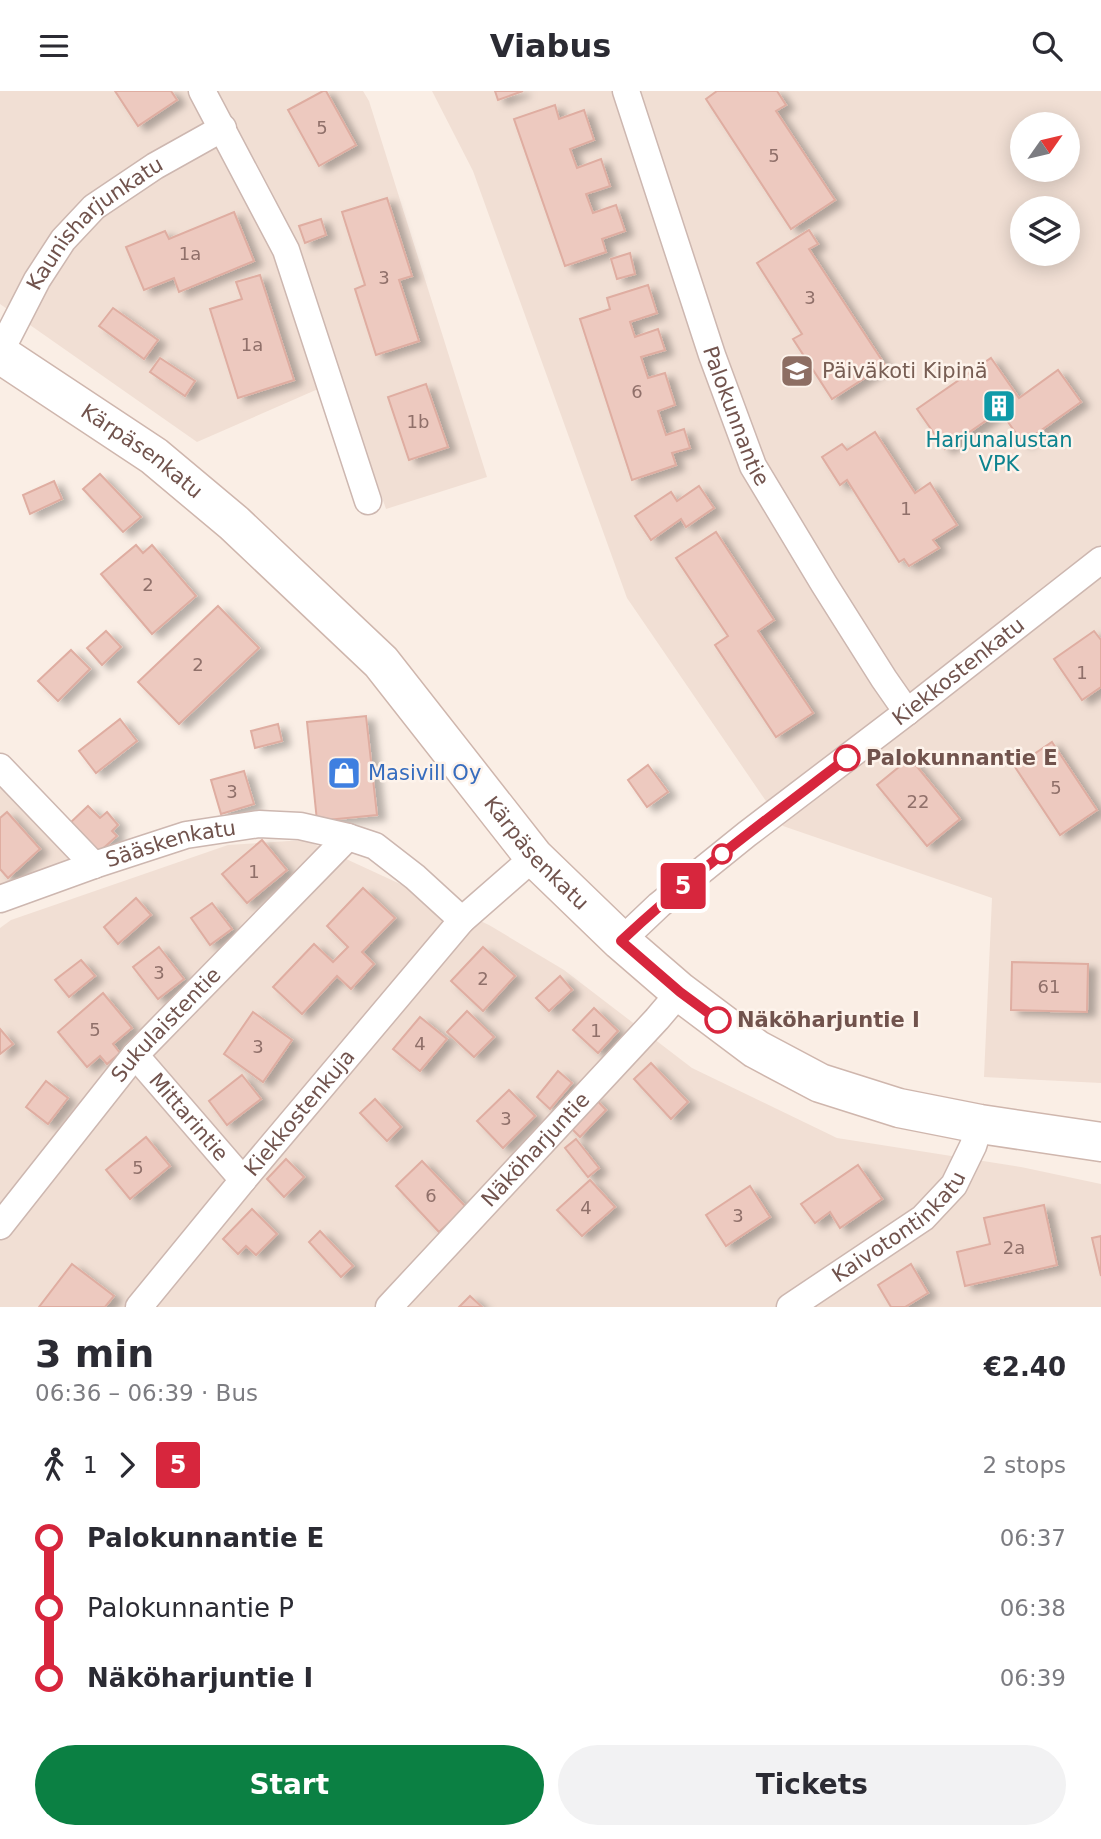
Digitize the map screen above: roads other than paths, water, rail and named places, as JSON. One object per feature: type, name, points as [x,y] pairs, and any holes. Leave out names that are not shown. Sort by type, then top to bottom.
[{"type":"street","points":[[202,91],[286,250],[368,501]]},
{"type":"street","name":"Palokunnantie","points":[[626,91],[712,355],[753,466],[824,584],[908,712]]},
{"type":"street","name":"Kaunisharjunkatu","points":[[0,353],[37,280],[63,240],[94,207],[155,166],[223,128]]},
{"type":"street","name":"Kärpäsenkatu","points":[[0,353],[153,456],[234,523],[306,589],[382,662],[534,857],[621,941],[680,992],[756,1049],[820,1083],[899,1108],[980,1124],[1101,1142]]},
{"type":"street","name":"Kiekkostenkatu","points":[[621,941],[659,905],[747,834],[1097,570]]},
{"type":"street","points":[[0,767],[94,865]]},
{"type":"street","name":"Sääskenkatu","points":[[0,899],[186,835],[259,824],[300,826],[348,837]]},
{"type":"street","points":[[348,837],[375,846],[415,877],[462,920]]},
{"type":"street","name":"Sukulaistentie","points":[[0,1226],[135,1055],[348,837]]},
{"type":"street","name":"Kiekkostenkuja","points":[[139,1307],[462,920],[534,857]]},
{"type":"street","name":"Näköharjuntie","points":[[389,1307],[680,992]]},
{"type":"street","name":"Mittarintie","points":[[135,1055],[243,1180]]},
{"type":"street","name":"Kaivotontinkatu","points":[[790,1307],[923,1218],[954,1185],[973,1146],[980,1124]]},
{"type":"place","name":"Päiväkoti Kipinä","points":[[797,371]]},
{"type":"place","name":"Harjunalustan VPK","points":[[999,406]]},
{"type":"place","name":"Palokunnantie E","points":[[847,758]]},
{"type":"place","name":"Masivill Oy","points":[[344,773]]},
{"type":"place","name":"Näköharjuntie I","points":[[718,1020]]}]
